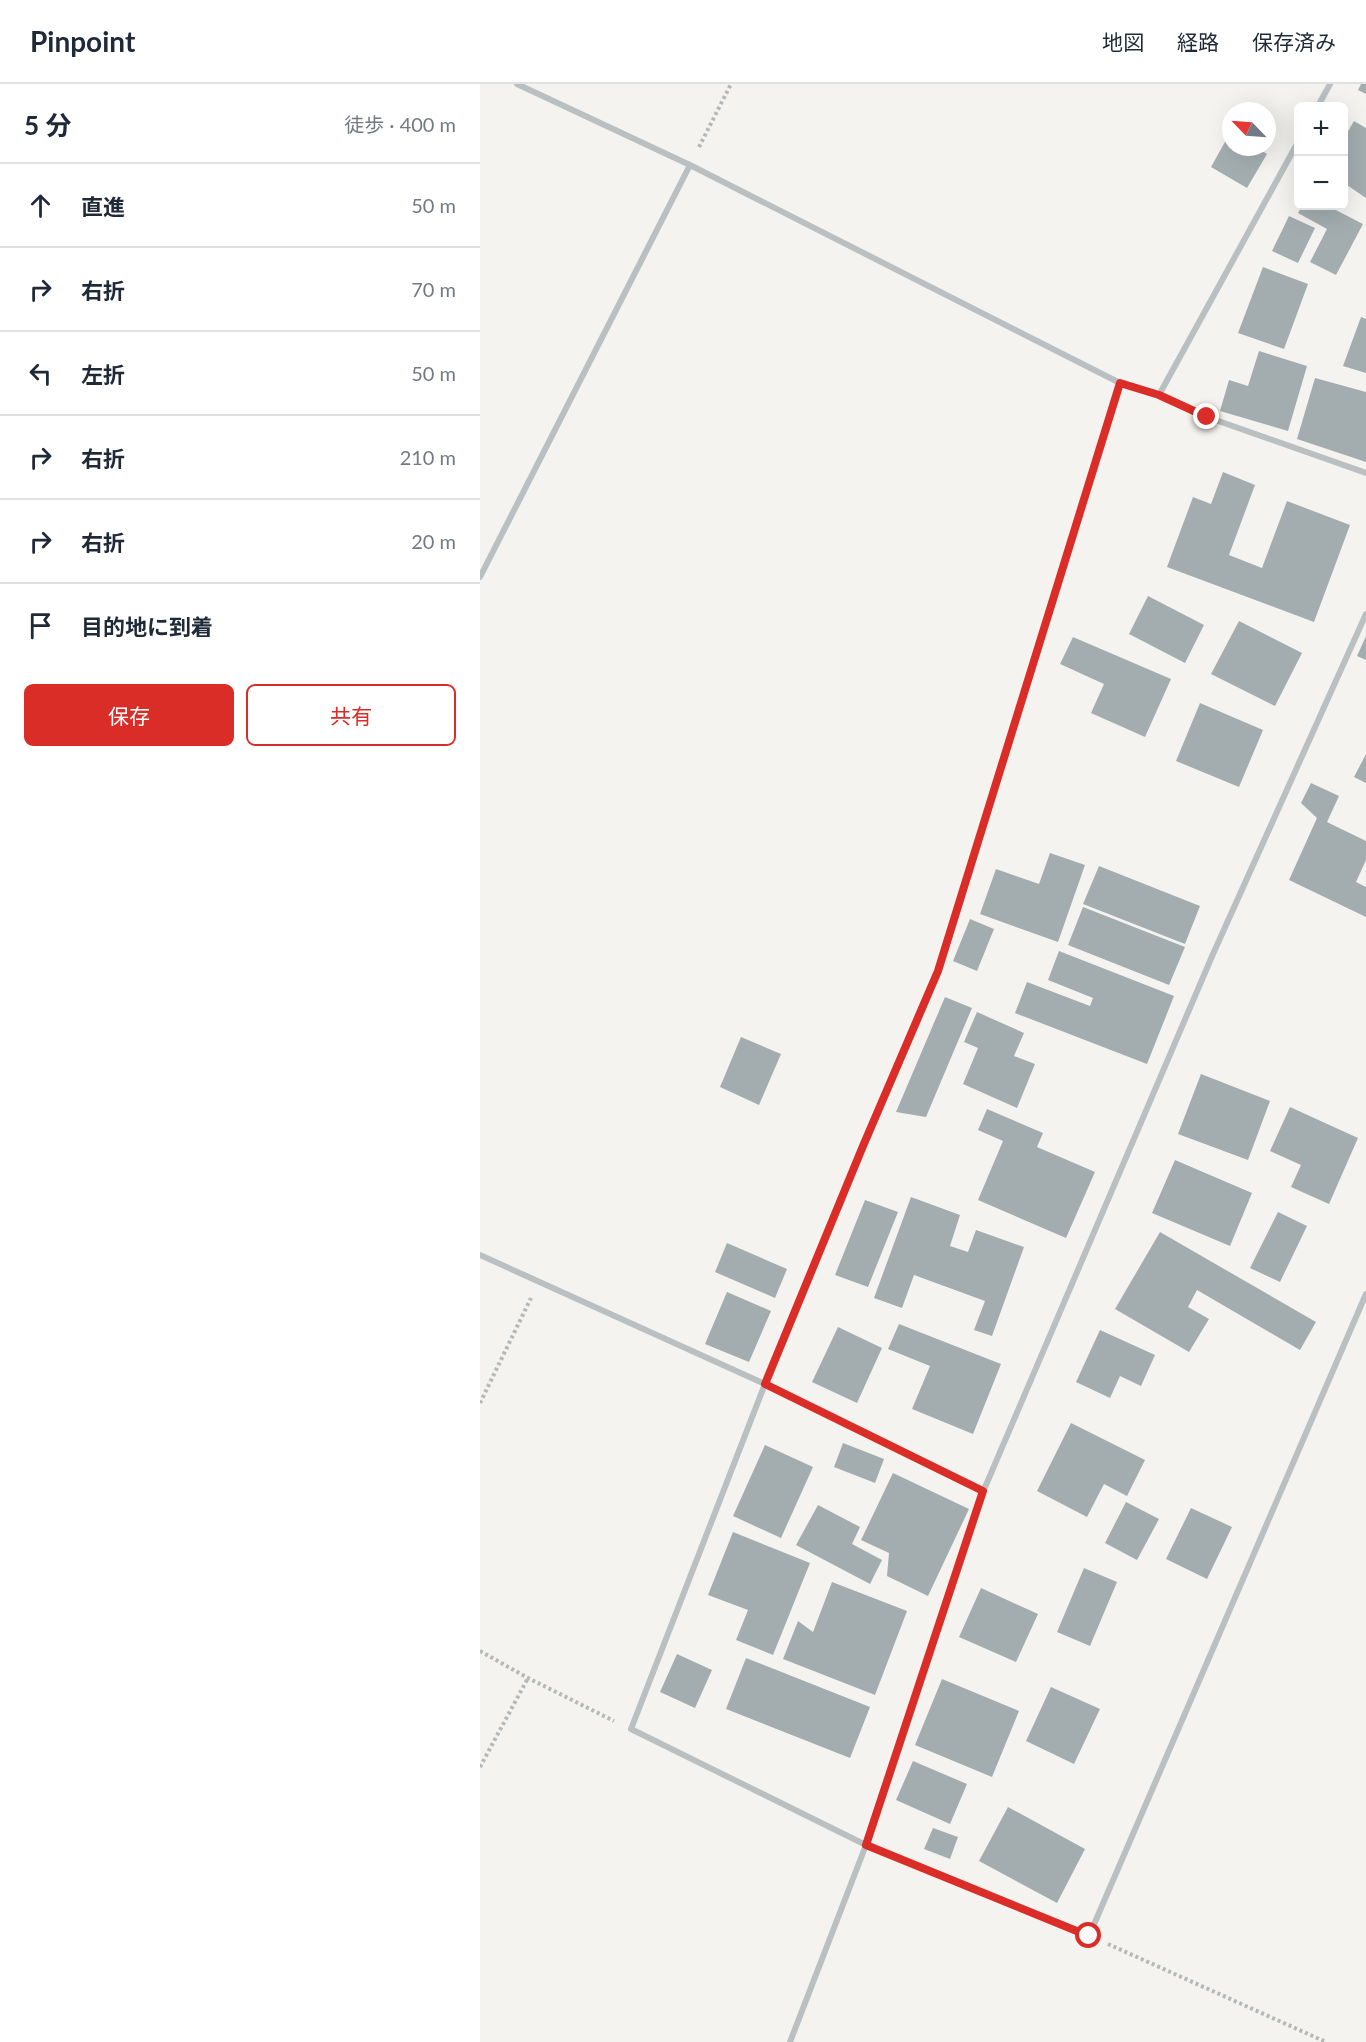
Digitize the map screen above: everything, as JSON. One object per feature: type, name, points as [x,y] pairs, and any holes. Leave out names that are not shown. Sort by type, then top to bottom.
[{"type":"street","points":[[518,84],[690,165],[1120,383],[1159,395],[1207,417],[1366,473]]},
{"type":"street","points":[[1320,102],[1330,84]]},
{"type":"street","points":[[1159,395],[1294,151]]},
{"type":"street","points":[[480,577],[690,165]]},
{"type":"street","points":[[1120,383],[938,971],[765,1384],[631,1729],[866,1845],[1089,1936],[1366,1294]]},
{"type":"street","points":[[790,2042],[866,1845],[983,1491],[1213,954],[1366,614]]},
{"type":"street","points":[[480,1255],[765,1384],[983,1491]]},
{"type":"path","points":[[690,165],[731,84]]},
{"type":"path","points":[[480,1403],[538,1282]]},
{"type":"path","points":[[480,1651],[528,1678],[631,1729]]},
{"type":"path","points":[[480,1767],[528,1678]]},
{"type":"path","points":[[1089,1936],[1326,2042]]},
{"type":"building","points":[[1361,84],[1366,84],[1366,94],[1358,90]]},
{"type":"building","points":[[1354,121],[1366,128],[1366,198],[1348,186],[1348,131]]},
{"type":"building","points":[[1222,147],[1222,156],[1266,156],[1247,188],[1211,167]]},
{"type":"building","points":[[1300,210],[1336,210],[1363,224],[1336,275],[1310,262],[1327,229],[1298,213]]},
{"type":"building","points":[[1289,216],[1315,228],[1298,263],[1272,251]]},
{"type":"building","points":[[1263,267],[1308,284],[1284,349],[1238,333]]},
{"type":"building","points":[[1361,317],[1366,319],[1366,373],[1343,366]]},
{"type":"building","points":[[1259,351],[1307,366],[1288,431],[1220,411],[1229,380],[1248,386]]},
{"type":"building","points":[[1315,378],[1366,392],[1366,462],[1297,439]]},
{"type":"building","points":[[1223,472],[1255,485],[1229,555],[1262,568],[1287,501],[1350,525],[1314,622],[1167,567],[1193,497],[1211,504]]},
{"type":"building","points":[[1148,596],[1204,625],[1185,663],[1129,634]]},
{"type":"building","points":[[1239,621],[1302,653],[1275,706],[1211,674]]},
{"type":"building","points":[[1366,636],[1366,660],[1357,656]]},
{"type":"building","points":[[1073,637],[1171,679],[1145,737],[1091,713],[1104,684],[1060,664]]},
{"type":"building","points":[[1200,703],[1263,730],[1239,787],[1176,761]]},
{"type":"building","points":[[1366,754],[1366,783],[1354,777]]},
{"type":"building","points":[[1311,783],[1339,796],[1327,822],[1366,841],[1366,860],[1356,882],[1366,887],[1366,917],[1289,880],[1317,818],[1301,803]]},
{"type":"building","points":[[1050,853],[1085,865],[1058,942],[980,914],[996,869],[1039,884]]},
{"type":"building","points":[[1099,866],[1200,906],[1185,944],[1083,904]]},
{"type":"building","points":[[1083,907],[1185,947],[1169,985],[1068,945]]},
{"type":"building","points":[[970,919],[994,929],[977,971],[953,961]]},
{"type":"building","points":[[1059,951],[1174,996],[1147,1064],[1015,1013],[1027,982],[1090,1006],[1093,998],[1048,980]]},
{"type":"building","points":[[945,997],[972,1008],[926,1117],[896,1112]]},
{"type":"building","points":[[977,1012],[1024,1033],[1014,1056],[1035,1064],[1017,1108],[963,1084],[978,1048],[964,1042]]},
{"type":"building","points":[[741,1037],[781,1054],[759,1105],[720,1087]]},
{"type":"building","points":[[1201,1074],[1270,1101],[1248,1160],[1178,1134]]},
{"type":"building","points":[[1290,1107],[1358,1138],[1329,1204],[1291,1187],[1301,1165],[1270,1151]]},
{"type":"building","points":[[987,1109],[1043,1133],[1037,1147],[1095,1172],[1066,1238],[978,1200],[1003,1141],[978,1130]]},
{"type":"building","points":[[1175,1160],[1252,1193],[1230,1246],[1152,1213]]},
{"type":"building","points":[[911,1197],[960,1215],[950,1246],[968,1252],[976,1230],[1024,1247],[992,1336],[974,1330],[985,1301],[914,1275],[902,1308],[874,1298]]},
{"type":"building","points":[[865,1200],[898,1212],[868,1287],[835,1275]]},
{"type":"building","points":[[1278,1212],[1307,1226],[1280,1282],[1250,1268]]},
{"type":"building","points":[[1160,1232],[1316,1322],[1300,1350],[1197,1290],[1188,1307],[1209,1319],[1189,1352],[1115,1309]]},
{"type":"building","points":[[727,1243],[787,1269],[775,1298],[715,1272]]},
{"type":"building","points":[[727,1292],[771,1311],[749,1362],[705,1344]]},
{"type":"building","points":[[899,1324],[1001,1364],[973,1434],[912,1409],[930,1366],[888,1349]]},
{"type":"building","points":[[838,1327],[882,1348],[857,1403],[812,1382]]},
{"type":"building","points":[[1100,1330],[1155,1355],[1141,1386],[1120,1376],[1110,1398],[1076,1382]]},
{"type":"building","points":[[1071,1423],[1145,1460],[1127,1496],[1104,1484],[1087,1517],[1037,1491]]},
{"type":"building","points":[[843,1443],[884,1459],[875,1483],[834,1467]]},
{"type":"building","points":[[765,1445],[813,1467],[781,1538],[733,1516]]},
{"type":"building","points":[[893,1473],[969,1509],[928,1596],[887,1576],[889,1553],[861,1540]]},
{"type":"building","points":[[1126,1502],[1159,1519],[1137,1560],[1105,1543]]},
{"type":"building","points":[[818,1505],[860,1527],[852,1544],[882,1560],[870,1584],[796,1545]]},
{"type":"building","points":[[1191,1508],[1232,1527],[1207,1579],[1166,1559]]},
{"type":"building","points":[[733,1532],[810,1563],[773,1655],[736,1640],[748,1610],[708,1595]]},
{"type":"building","points":[[1084,1568],[1117,1582],[1090,1646],[1057,1632]]},
{"type":"building","points":[[832,1582],[907,1611],[875,1695],[783,1659],[798,1621],[813,1632]]},
{"type":"building","points":[[981,1588],[1038,1614],[1016,1662],[959,1637]]},
{"type":"building","points":[[677,1654],[712,1670],[695,1708],[660,1692]]},
{"type":"building","points":[[746,1658],[870,1707],[850,1758],[726,1709]]},
{"type":"building","points":[[942,1679],[1019,1711],[992,1777],[915,1745]]},
{"type":"building","points":[[1051,1687],[1100,1709],[1074,1764],[1026,1741]]},
{"type":"building","points":[[913,1761],[967,1784],[950,1824],[896,1800]]},
{"type":"building","points":[[1008,1807],[1085,1849],[1057,1903],[979,1861]]},
{"type":"building","points":[[933,1828],[958,1837],[950,1859],[924,1849]]},
{"type":"route","points":[[1089,1936],[866,1845],[983,1491],[765,1384],[938,971],[1120,383],[1159,395],[1207,417]]}]
